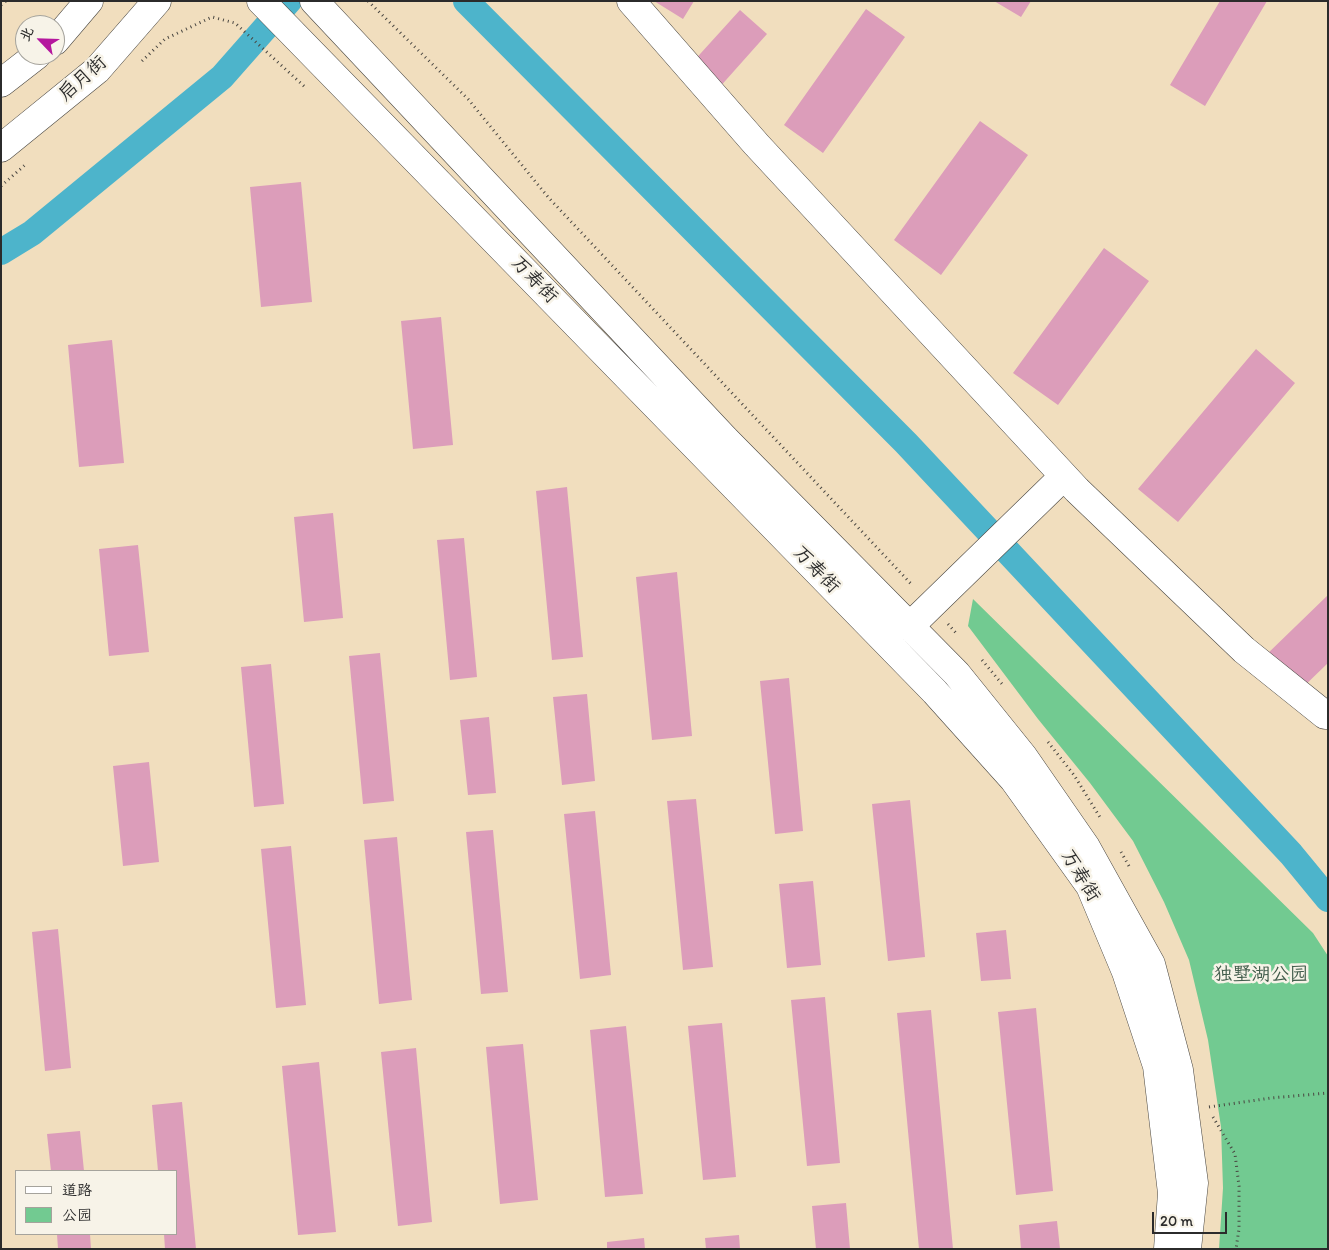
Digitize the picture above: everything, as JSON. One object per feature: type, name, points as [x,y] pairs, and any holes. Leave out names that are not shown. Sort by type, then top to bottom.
[{"type":"street","points":[[65,29],[89,1]]},
{"type":"street","name":"启月街","points":[[1,148],[97,70],[157,1]]},
{"type":"street","name":"万寿街","points":[[261,1],[936,692],[1014,780],[1090,886],[1126,972],[1157,1066],[1172,1193],[1168,1249]]},
{"type":"street","name":"万寿街","points":[[314,1],[725,439],[957,674],[1028,763],[1086,847],[1151,964],[1179,1070],[1194,1182],[1187,1249]]},
{"type":"street","points":[[631,1],[756,144],[1064,476],[1244,650],[1325,715],[1328,715]]},
{"type":"street","points":[[1,83],[24,65]]},
{"type":"street","points":[[910,626],[1064,476]]},
{"type":"path","points":[[1,5],[6,1]]},
{"type":"path","points":[[246,34],[308,90]]},
{"type":"path","points":[[1236,1249],[1239,1229],[1239,1186],[1235,1154],[1207,1107],[1271,1098],[1328,1093]]},
{"type":"green space","name":"独墅湖公园","points":[[973,599],[1313,933],[1328,956],[1328,1249],[1219,1249],[1223,1188],[1221,1127],[1208,1040],[1189,960],[1164,902],[1133,841],[968,626]]},
{"type":"building","points":[[654,1],[694,1],[683,19]]},
{"type":"building","points":[[994,1],[1031,1],[1021,17]]},
{"type":"building","points":[[1220,1],[1267,1],[1205,106],[1170,85]]},
{"type":"building","points":[[866,9],[905,37],[823,153],[784,125]]},
{"type":"building","points":[[740,10],[767,34],[718,89],[691,64]]},
{"type":"building","points":[[980,121],[1028,155],[941,275],[894,240]]},
{"type":"building","points":[[301,182],[312,302],[261,307],[250,187]]},
{"type":"building","points":[[1104,248],[1149,281],[1058,405],[1013,373]]},
{"type":"building","points":[[441,317],[453,445],[413,449],[401,321]]},
{"type":"building","points":[[112,340],[124,463],[79,467],[68,345]]},
{"type":"building","points":[[1256,349],[1295,383],[1178,522],[1138,489]]},
{"type":"building","points":[[567,487],[583,657],[552,660],[536,491]]},
{"type":"building","points":[[333,513],[343,618],[304,622],[294,517]]},
{"type":"building","points":[[464,538],[477,677],[450,680],[437,540]]},
{"type":"building","points":[[138,545],[149,652],[109,656],[99,549]]},
{"type":"building","points":[[677,572],[692,736],[652,740],[636,577]]},
{"type":"building","points":[[1328,595],[1328,663],[1298,692],[1264,657]]},
{"type":"building","points":[[380,653],[394,801],[363,804],[349,656]]},
{"type":"building","points":[[271,664],[284,804],[254,807],[241,667]]},
{"type":"building","points":[[789,678],[803,831],[775,834],[760,681]]},
{"type":"building","points":[[587,694],[595,781],[562,785],[553,697]]},
{"type":"building","points":[[489,717],[496,793],[468,795],[460,720]]},
{"type":"building","points":[[149,762],[159,862],[123,866],[113,766]]},
{"type":"building","points":[[696,799],[713,967],[683,970],[667,801]]},
{"type":"building","points":[[910,800],[925,957],[888,961],[872,804]]},
{"type":"building","points":[[595,811],[611,975],[580,979],[564,814]]},
{"type":"building","points":[[493,830],[508,992],[481,994],[466,832]]},
{"type":"building","points":[[397,837],[412,1000],[379,1004],[364,840]]},
{"type":"building","points":[[291,846],[306,1005],[276,1008],[261,849]]},
{"type":"building","points":[[813,881],[821,965],[787,968],[779,884]]},
{"type":"building","points":[[58,929],[71,1068],[45,1071],[32,932]]},
{"type":"building","points":[[1006,930],[1011,979],[981,981],[976,933]]},
{"type":"building","points":[[825,997],[840,1163],[807,1166],[791,1000]]},
{"type":"building","points":[[1036,1008],[1053,1191],[1016,1195],[998,1012]]},
{"type":"building","points":[[931,1010],[953,1249],[919,1249],[897,1013]]},
{"type":"building","points":[[722,1023],[736,1177],[703,1180],[688,1026]]},
{"type":"building","points":[[626,1026],[643,1194],[605,1197],[590,1030]]},
{"type":"building","points":[[523,1044],[538,1200],[500,1204],[486,1047]]},
{"type":"building","points":[[416,1048],[432,1222],[398,1226],[381,1052]]},
{"type":"building","points":[[319,1062],[336,1232],[298,1235],[282,1066]]},
{"type":"building","points":[[182,1102],[196,1249],[165,1249],[164,1235],[178,1235],[178,1170],[158,1170],[152,1105]]},
{"type":"building","points":[[80,1131],[84,1170],[51,1170],[47,1134]]},
{"type":"building","points":[[846,1203],[850,1249],[816,1249],[812,1206]]},
{"type":"building","points":[[1057,1221],[1060,1249],[1021,1249],[1019,1225]]},
{"type":"building","points":[[57,1235],[90,1235],[91,1249],[58,1249]]},
{"type":"building","points":[[739,1235],[740,1249],[706,1249],[705,1238]]},
{"type":"building","points":[[644,1238],[645,1249],[607,1249],[607,1242]]},
{"type":"waterway","points":[[1,252],[32,233],[222,77],[289,1]]},
{"type":"waterway","points":[[466,1],[906,443],[1291,854],[1328,899]]}]
